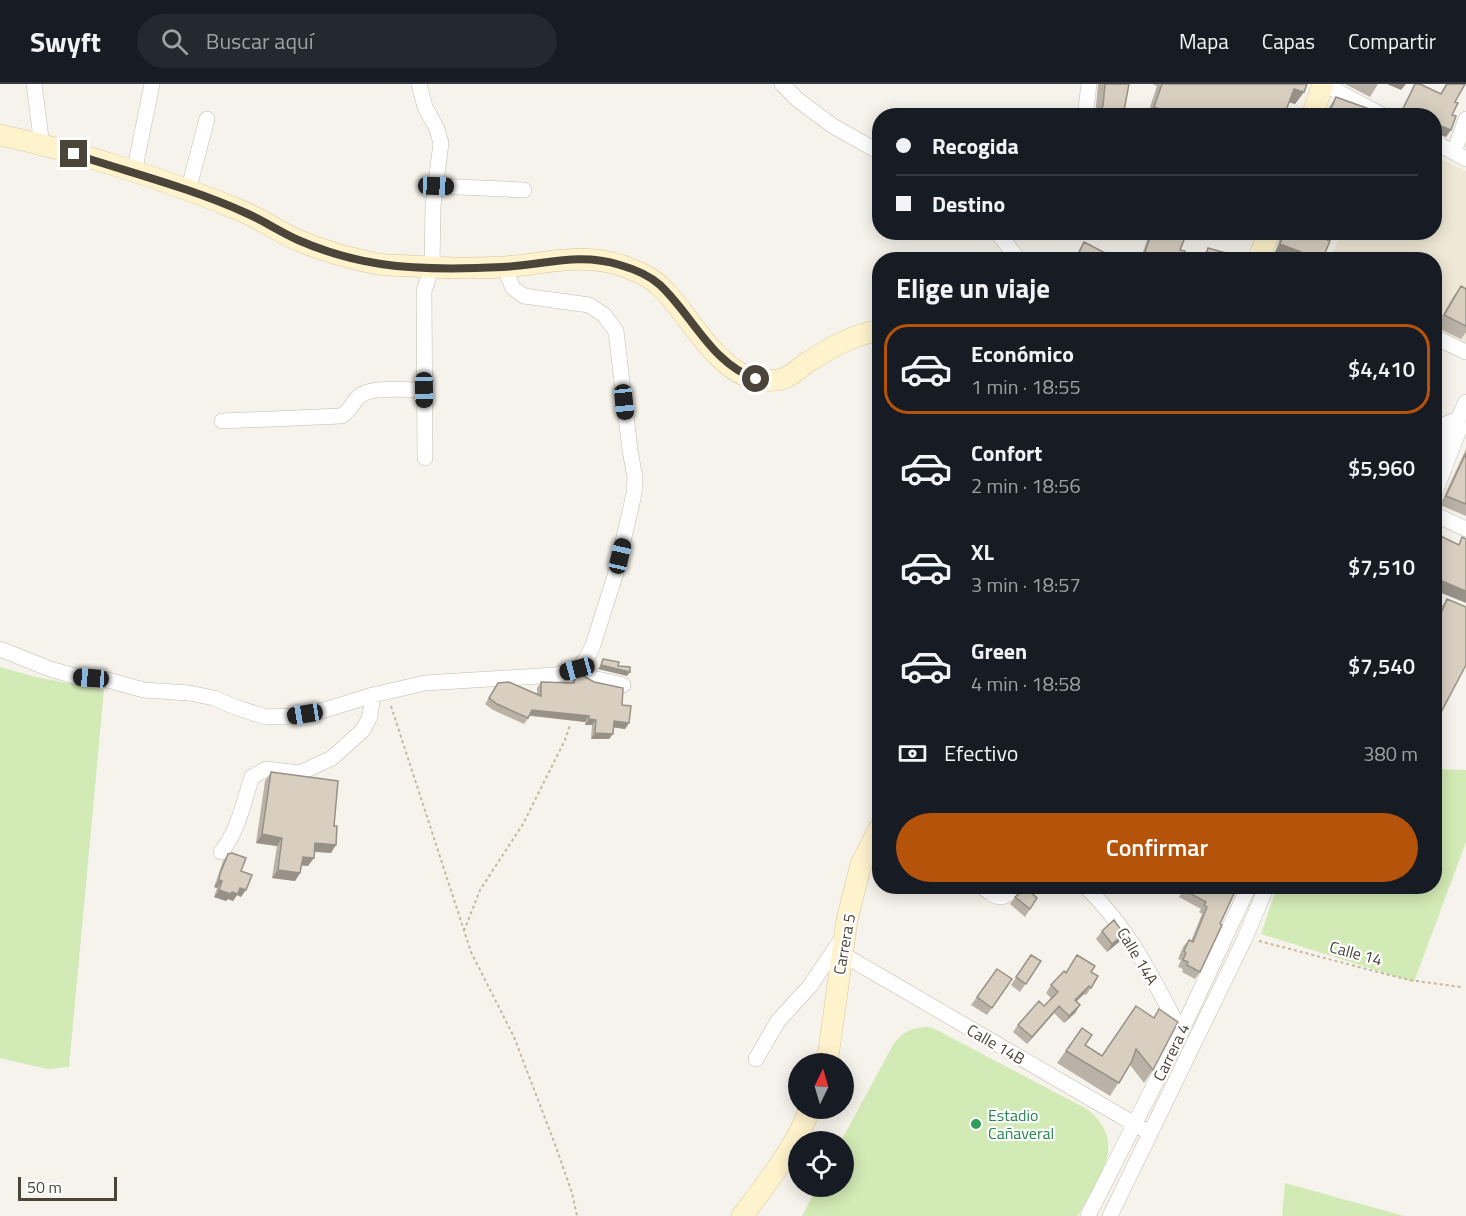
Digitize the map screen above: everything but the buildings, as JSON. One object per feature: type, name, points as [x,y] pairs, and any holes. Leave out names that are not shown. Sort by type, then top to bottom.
[{"type":"street","points":[[34,84],[42,146]]},
{"type":"street","points":[[134,173],[152,84]]},
{"type":"street","points":[[419,84],[425,107],[437,129],[441,143],[436,186],[432,267],[424,291],[425,458]]},
{"type":"street","points":[[782,84],[798,100],[833,126],[872,148]]},
{"type":"street","points":[[1086,108],[1089,84]]},
{"type":"street","points":[[1314,108],[1323,84],[1369,108]]},
{"type":"street","points":[[188,191],[207,118]]},
{"type":"street","points":[[1442,146],[1460,156],[1466,119]]},
{"type":"street","points":[[0,135],[134,173],[188,191],[246,213],[299,241],[380,264],[504,267],[573,258],[594,259],[620,265],[642,273],[659,285],[719,357],[744,375],[756,379],[775,380],[786,377],[823,353],[872,332]]},
{"type":"street","points":[[436,186],[524,190]]},
{"type":"street","points":[[0,649],[50,669],[78,677],[104,679],[144,690],[197,694],[266,717],[318,712],[380,693],[425,683],[555,675],[577,669],[587,658],[593,645],[615,576],[634,494],[635,478],[616,331],[604,315],[589,305],[524,296],[513,288],[504,267]]},
{"type":"street","points":[[1442,341],[1466,352]]},
{"type":"street","points":[[222,421],[341,416],[349,411],[356,399],[364,393],[375,390],[424,390]]},
{"type":"street","points":[[1442,474],[1459,430],[1458,419],[1466,402]]},
{"type":"street","points":[[1442,435],[1446,424],[1458,419]]},
{"type":"street","points":[[1442,518],[1466,529]]},
{"type":"street","points":[[577,669],[593,678],[623,685]]},
{"type":"street","points":[[221,852],[230,842],[252,777],[266,769],[300,773],[332,758],[363,730],[380,693]]},
{"type":"street","name":"Carrera 5","points":[[828,1053],[843,944],[861,864],[872,843]]},
{"type":"street","points":[[990,894],[1001,898],[1009,894]]},
{"type":"street","name":"Calle 14A","points":[[1093,894],[1107,908],[1135,945],[1181,1032]]},
{"type":"street","name":"Carrera 4","points":[[1088,1216],[1181,1032],[1245,894]]},
{"type":"street","name":"Carrera 4","points":[[1110,1216],[1245,938],[1264,894]]},
{"type":"street","points":[[756,1059],[778,1021],[810,986],[843,944]]},
{"type":"street","name":"Calle 14B","points":[[843,944],[1150,1133]]},
{"type":"street","points":[[742,1216],[776,1169],[806,1119]]},
{"type":"path","points":[[380,693],[471,952],[514,1037],[560,1159],[577,1216]]},
{"type":"path","points":[[464,931],[480,890],[523,824],[565,740],[570,725]]},
{"type":"path","name":"Calle 14","points":[[1245,938],[1409,980],[1461,987]]},
{"type":"shaded area","points":[[1442,160],[1466,171],[1466,344],[1442,332],[1442,252],[1333,252],[1339,240],[1442,240]]},
{"type":"green space","points":[[0,667],[36,677],[104,690],[69,1067],[47,1069],[0,1058]]},
{"type":"green space","points":[[1442,769],[1466,770],[1466,842],[1414,982],[1261,934],[1275,894],[1442,894]]},
{"type":"green space","name":"Estadio Cañaveral","points":[[916,1028],[933,1028],[1087,1109],[1100,1122],[1107,1135],[1106,1162],[1078,1216],[802,1216],[812,1197],[854,1197],[854,1131],[846,1131],[893,1045],[900,1037]]},
{"type":"green space","points":[[1285,1183],[1404,1216],[1282,1216]]},
{"type":"place","name":"Estadio Cañaveral","points":[[976,1124]]},
{"type":"route","points":[[74,154],[188,191],[246,213],[299,241],[380,264],[466,268],[504,267],[573,258],[594,259],[620,265],[642,273],[659,285],[719,357],[744,375],[756,379]]}]
